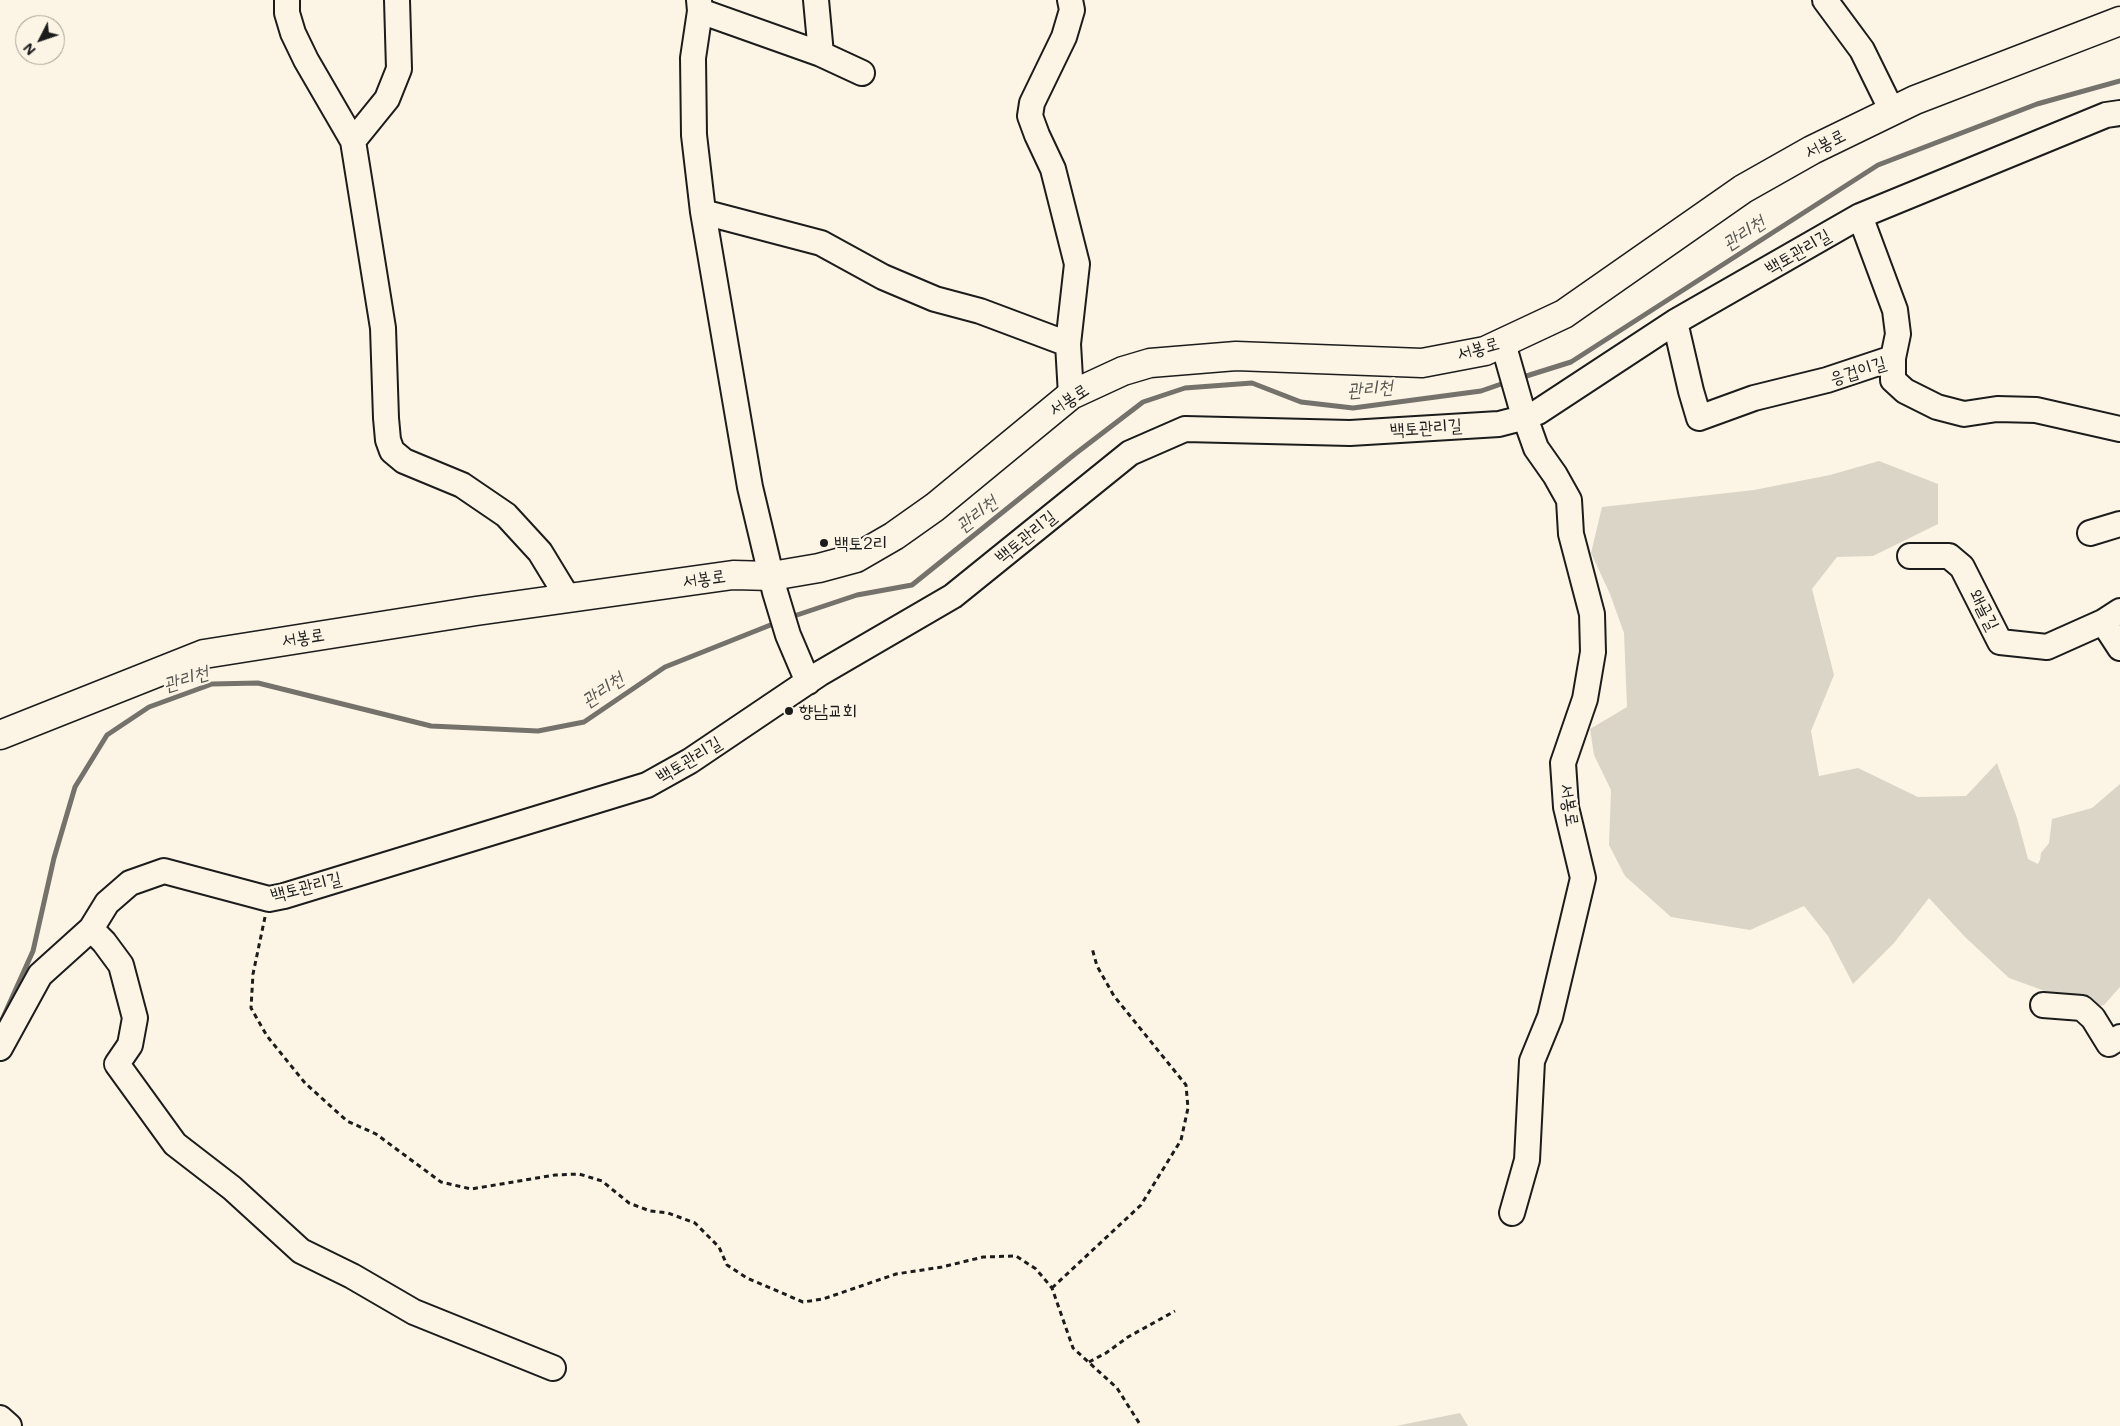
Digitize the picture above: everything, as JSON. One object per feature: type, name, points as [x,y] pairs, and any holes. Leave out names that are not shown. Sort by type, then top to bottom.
[{"type":"main road","name":"서봉로","points":[[0,735],[204,654],[457,614],[733,575],[773,584],[819,568],[856,558],[894,536],[934,507],[1071,395],[1123,371],[1150,363],[1236,356],[1422,363],[1485,351],[1564,314],[1742,189],[1812,150],[1915,100],[2120,21]]},
{"type":"street","points":[[287,0],[287,13],[299,46],[353,141],[383,328],[386,418],[388,440],[392,451],[404,461],[462,485],[506,515],[540,552],[568,598]]},
{"type":"street","points":[[353,141],[387,99],[398,69],[397,0]]},
{"type":"street","points":[[816,0],[821,54]]},
{"type":"street","points":[[1070,0],[1072,10],[1064,37],[1032,103],[1030,116],[1053,168],[1077,264],[1068,344],[1071,395]]},
{"type":"street","points":[[1825,0],[1862,50],[1892,111]]},
{"type":"street","points":[[808,682],[788,635],[773,584],[750,487],[704,212],[694,135],[693,58],[700,5],[821,54],[862,73]]},
{"type":"street","name":"백토관리길","points":[[0,1048],[40,975],[91,929],[107,903],[130,883],[164,871],[269,899],[294,894],[647,785],[690,761],[808,682],[953,596],[1130,453],[1185,429],[1350,434],[1499,424],[1524,411],[1538,412],[1675,322],[1860,216],[2106,115],[2120,113]]},
{"type":"street","points":[[704,212],[821,243],[883,277],[927,296],[980,311],[1068,344]]},
{"type":"street","points":[[1860,216],[1895,310],[1898,334],[1893,358]]},
{"type":"street","name":"응겁이길","points":[[1675,322],[1699,418],[1754,398],[1827,380],[1893,358],[1893,380],[1905,391],[1937,407],[1964,414],[1997,410],[2036,410],[2120,429]]},
{"type":"street","name":"서봉로","points":[[1503,343],[1536,448],[1555,475],[1569,500],[1571,534],[1592,614],[1593,652],[1585,699],[1563,763],[1566,807],[1583,878],[1550,1017],[1532,1061],[1527,1160],[1512,1213]]},
{"type":"street","points":[[2090,533],[2120,524]]},
{"type":"street","name":"왜골길","points":[[1910,556],[1949,556],[1962,568],[2000,642],[2047,647],[2111,616]]},
{"type":"street","points":[[2111,616],[2120,648]]},
{"type":"street","points":[[91,929],[104,942],[121,966],[135,1018],[130,1045],[117,1064],[175,1144],[232,1188],[301,1251],[352,1276],[414,1312],[553,1368]]},
{"type":"street","points":[[2043,1005],[2082,1008],[2093,1018],[2109,1044],[2120,1037]]},
{"type":"street","points":[[0,1418],[10,1426]]},
{"type":"path","points":[[269,899],[253,974],[251,1008],[268,1036],[305,1082],[348,1121],[376,1134],[441,1182],[471,1189],[556,1175],[579,1174],[602,1181],[629,1203],[650,1211],[668,1212],[696,1223],[719,1247],[727,1265],[747,1278],[803,1302],[823,1299],[896,1274],[942,1267],[983,1257],[1016,1256],[1036,1269],[1052,1288],[1073,1348],[1117,1388],[1141,1426]]},
{"type":"path","points":[[1052,1288],[1141,1205],[1181,1140],[1188,1108],[1186,1085],[1114,996],[1096,966],[1092,948]]},
{"type":"path","points":[[1089,1362],[1106,1353],[1128,1337],[1175,1311]]},
{"type":"shaded area","points":[[1879,461],[1938,484],[1938,524],[1873,556],[1837,557],[1812,589],[1834,675],[1811,731],[1819,776],[1858,768],[1918,797],[1966,796],[1997,763],[2017,818],[2028,859],[2038,864],[2041,853],[2049,843],[2052,819],[2092,808],[2120,784],[2120,987],[2104,1005],[2092,1008],[2009,978],[1964,936],[1929,898],[1894,943],[1853,984],[1828,936],[1804,906],[1750,930],[1671,917],[1625,876],[1609,845],[1611,790],[1594,755],[1590,729],[1627,707],[1624,633],[1610,594],[1591,553],[1602,507],[1754,490],[1830,475]]},
{"type":"shaded area","points":[[1460,1413],[1468,1426],[1396,1426]]},
{"type":"waterway","name":"관리천","points":[[1520,378],[1571,362],[1878,165],[2037,104],[2120,81]]},
{"type":"waterway","name":"관리천","points":[[788,618],[857,595],[912,585],[1143,402],[1185,388],[1252,383],[1301,402],[1353,408],[1481,391],[1507,382]]},
{"type":"waterway","name":"관리천","points":[[2,1020],[33,951],[54,858],[75,787],[107,735],[149,707],[212,684],[258,683],[431,726],[538,731],[584,722],[665,667],[778,622]]},
{"type":"place","name":"백토2리","points":[[824,543]]},
{"type":"place","name":"향남교회","points":[[789,711]]}]
